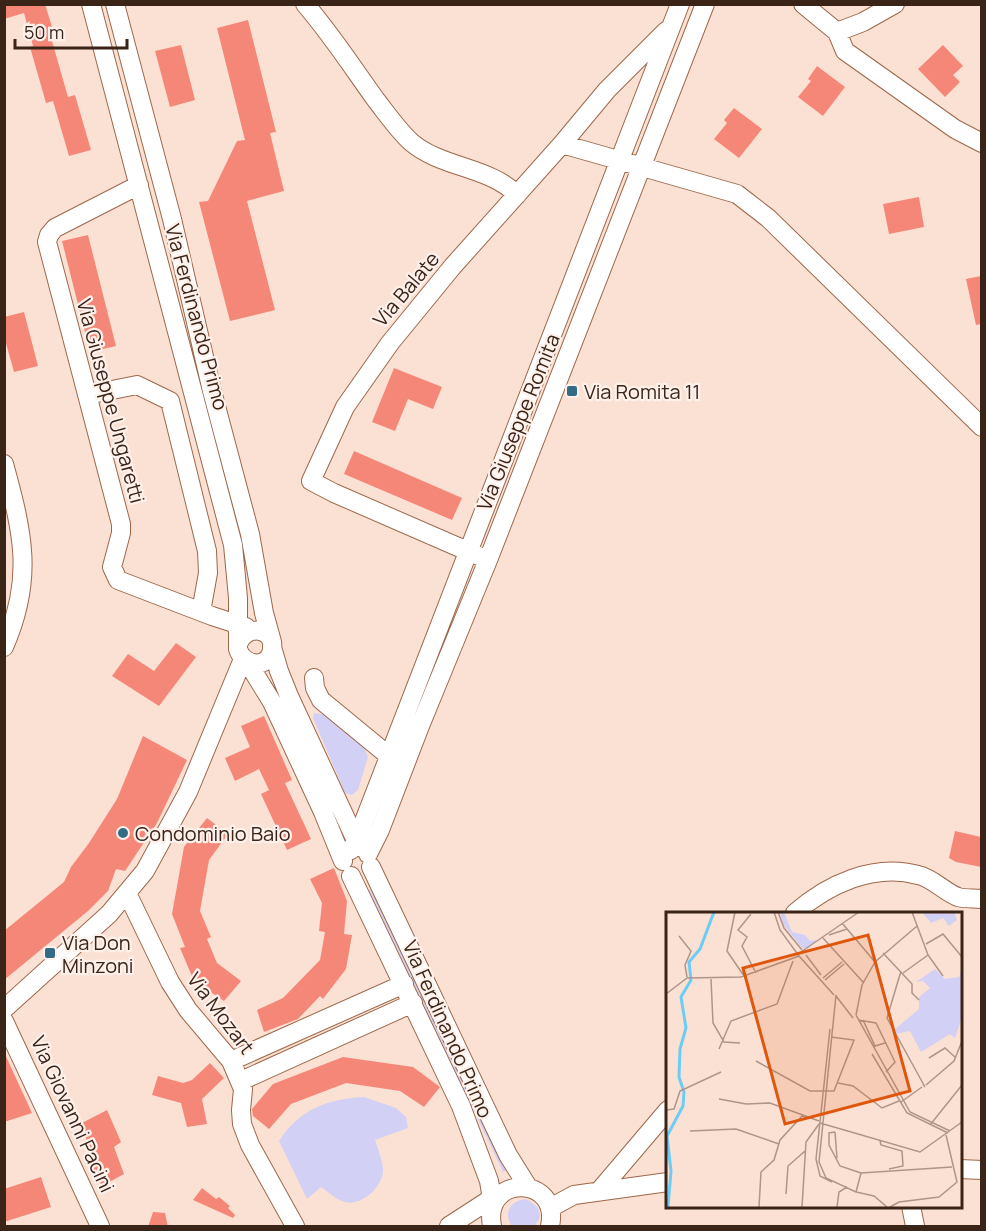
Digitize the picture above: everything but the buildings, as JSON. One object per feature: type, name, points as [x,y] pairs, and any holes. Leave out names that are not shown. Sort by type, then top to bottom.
[{"type":"street","name":"Via Ferdinando Primo","points":[[91,4],[149,225],[211,421],[250,534],[264,614],[279,671],[338,805],[404,984],[461,1106],[497,1197],[491,1215],[492,1227]]},
{"type":"street","name":"Via Ferdinando Primo","points":[[115,4],[172,219],[203,393]]},
{"type":"street","points":[[305,4],[328,30],[344,56],[396,126],[412,143],[433,157],[498,181],[511,188],[517,195]]},
{"type":"street","name":"Via Giuseppe Romita","points":[[357,857],[380,830],[412,722],[469,551],[680,4]]},
{"type":"street","name":"Via Giuseppe Romita","points":[[357,857],[389,756],[412,722],[488,560],[705,4]]},
{"type":"street","points":[[803,4],[837,32],[845,51],[853,58],[955,129],[981,143]]},
{"type":"street","points":[[837,32],[863,22],[895,4]]},
{"type":"street","points":[[671,26],[694,35]]},
{"type":"street","name":"Via Balate","points":[[469,551],[311,481],[345,407],[390,343],[453,266],[607,90],[671,26]]},
{"type":"street","points":[[562,144],[737,194],[768,218],[981,427]]},
{"type":"street","points":[[135,167],[157,161]]},
{"type":"street","name":"Via Giuseppe Ungaretti","points":[[139,185],[55,228],[47,242],[121,524],[120,541],[113,558],[114,574],[118,580],[206,614]]},
{"type":"street","points":[[149,225],[172,219]]},
{"type":"street","points":[[87,396],[137,385],[170,401],[207,551],[206,614]]},
{"type":"street","name":"Via Ferdinando Primo","points":[[211,421],[235,554],[238,598],[246,627],[242,654],[272,702],[323,812],[357,857],[508,1155],[528,1187],[538,1191],[550,1208]]},
{"type":"street","points":[[4,464],[19,517],[23,584],[13,627],[4,647]]},
{"type":"street","points":[[499,473],[518,482]]},
{"type":"street","points":[[469,551],[488,560]]},
{"type":"street","points":[[206,614],[265,633],[272,645],[268,658],[259,664],[242,654],[226,629],[206,614]]},
{"type":"street","points":[[4,1009],[109,914],[146,871],[188,792],[242,654]]},
{"type":"street","points":[[314,678],[315,688],[321,700],[389,756]]},
{"type":"street","points":[[338,805],[352,818],[358,817],[364,812],[379,783]]},
{"type":"street","points":[[796,912],[809,900],[851,878],[891,871],[920,875],[959,897],[981,898]]},
{"type":"street","name":"Via Mozart","points":[[127,893],[170,982],[188,1010],[231,1061],[243,1089],[242,1124],[250,1145],[295,1227]]},
{"type":"street","points":[[231,1061],[404,984]]},
{"type":"street","points":[[241,1081],[413,1004]]},
{"type":"street","name":"Via Giovanni Pacini","points":[[4,1021],[100,1227]]},
{"type":"street","points":[[600,1190],[666,1112]]},
{"type":"street","points":[[962,1169],[981,1170]]},
{"type":"street","points":[[550,1227],[552,1218],[550,1208],[574,1195],[666,1182]]},
{"type":"street","points":[[449,1227],[497,1197],[517,1187],[528,1187]]},
{"type":"street","points":[[911,1207],[915,1227]]},
{"type":"shaded area","points":[[314,713],[322,714],[363,745],[368,757],[358,790],[352,795],[345,793],[313,718]]},
{"type":"shaded area","points":[[373,888],[507,1170],[503,1172],[369,890]]},
{"type":"shaded area","points":[[364,1097],[396,1108],[406,1117],[408,1128],[375,1140],[383,1168],[380,1181],[365,1198],[352,1203],[336,1198],[321,1187],[307,1199],[279,1141],[296,1121],[316,1108],[338,1100]]},
{"type":"shaded area","points":[[525,1199],[538,1208],[540,1217],[535,1226],[512,1226],[508,1217],[509,1208],[515,1202]]},
{"type":"place","name":"Via Romita 11","points":[[572,391]]},
{"type":"place","name":"Condominio Baio","points":[[123,833]]},
{"type":"place","name":"Via Don Minzoni","points":[[50,953]]}]
